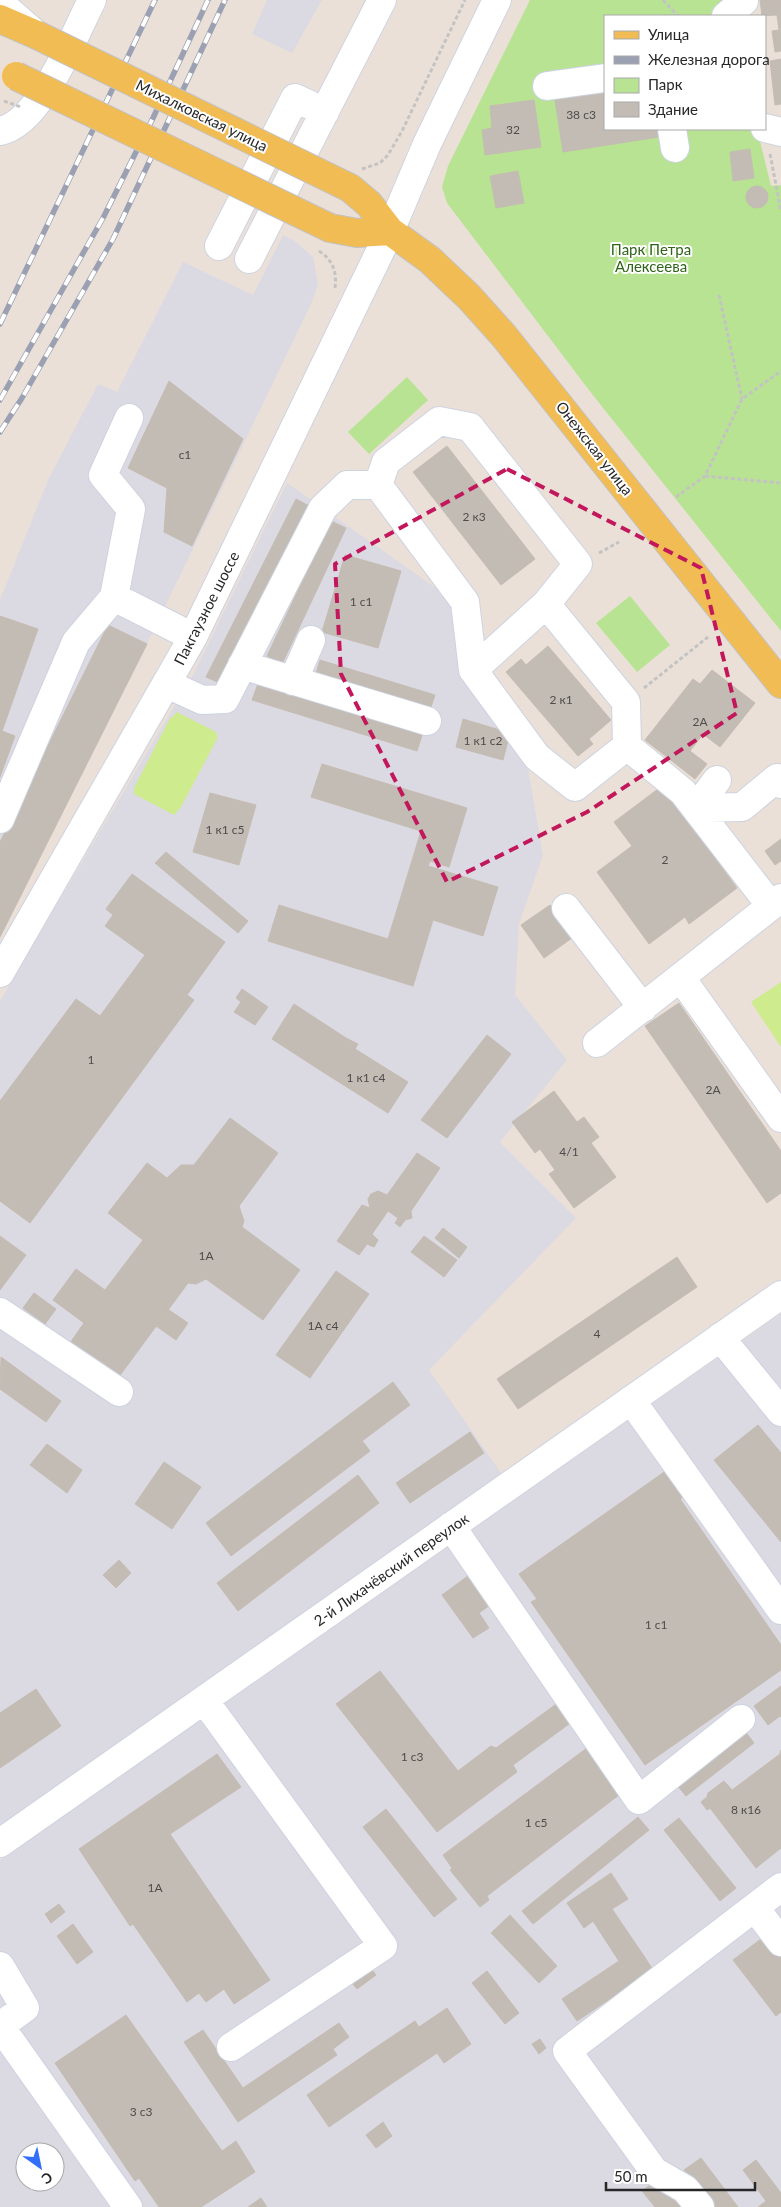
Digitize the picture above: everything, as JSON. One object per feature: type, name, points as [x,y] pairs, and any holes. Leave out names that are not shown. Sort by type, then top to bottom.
[{"type":"main road","name":"Михалковская улица","points":[[0,20],[354,178],[369,204],[390,231]]},
{"type":"main road","points":[[8,73],[324,239],[358,233],[390,231]]},
{"type":"main road","name":"Онежская улица","points":[[390,231],[430,260],[469,297],[504,336],[572,418],[781,684]]},
{"type":"street","points":[[0,131],[21,121],[44,95],[92,0]]},
{"type":"street","points":[[249,259],[382,0]]},
{"type":"street","points":[[390,231],[427,144],[497,0]]},
{"type":"street","points":[[0,3],[37,35]]},
{"type":"street","points":[[547,86],[604,78]]},
{"type":"street","points":[[219,246],[295,98],[325,112]]},
{"type":"street","points":[[259,168],[288,183]]},
{"type":"street","name":"Пакгаузное шоссе","points":[[0,973],[193,637],[390,231]]},
{"type":"street","points":[[0,819],[76,642],[114,597],[131,508],[103,475],[129,418]]},
{"type":"street","points":[[378,485],[386,462],[439,421],[470,427],[578,564],[546,604],[473,670]]},
{"type":"street","points":[[167,684],[202,700],[225,699],[323,508],[347,485],[378,485]]},
{"type":"street","points":[[378,485],[465,602],[473,670],[537,757],[575,787],[627,746]]},
{"type":"street","points":[[114,597],[193,637]]},
{"type":"street","points":[[546,604],[626,702],[627,746],[684,792],[776,902],[597,1044]]},
{"type":"street","points":[[293,681],[311,640]]},
{"type":"street","points":[[242,665],[427,722]]},
{"type":"street","points":[[696,808],[742,807],[777,778],[781,784]]},
{"type":"street","points":[[696,808],[718,780]]},
{"type":"street","points":[[566,908],[643,1008]]},
{"type":"street","points":[[681,978],[781,1118]]},
{"type":"street","name":"2-й Лихачёвский переулок","points":[[0,1843],[781,1294]]},
{"type":"street","points":[[0,1312],[120,1392]]},
{"type":"street","points":[[720,1338],[781,1412]]},
{"type":"street","points":[[631,1400],[781,1610]]},
{"type":"street","points":[[451,1526],[639,1800],[740,1719]]},
{"type":"street","points":[[204,1700],[382,1946],[231,2047]]},
{"type":"street","points":[[700,2207],[685,2189],[654,2171],[567,2051],[781,1888]]},
{"type":"street","points":[[754,1908],[781,1942]]},
{"type":"street","points":[[0,1966],[24,2008],[0,2026],[128,2207]]},
{"type":"path","points":[[354,178],[380,163],[388,155],[402,131],[465,0]]},
{"type":"path","points":[[663,0],[677,15]]},
{"type":"path","points":[[771,129],[781,211]]},
{"type":"path","points":[[324,239],[336,273],[335,288],[331,296]]},
{"type":"path","points":[[719,295],[742,399]]},
{"type":"path","points":[[676,497],[705,476],[742,399],[781,371]]},
{"type":"path","points":[[705,476],[781,483]]},
{"type":"path","points":[[626,702],[708,637]]},
{"type":"highlighted area","points":[[507,469],[701,568],[737,713],[587,812],[447,882],[341,674],[335,564]]},
{"type":"shaded area","points":[[267,0],[322,0],[292,53],[252,34]]},
{"type":"shaded area","points":[[283,235],[295,241],[313,257],[318,284],[312,302],[147,644],[0,937],[0,600],[48,480],[98,384],[117,392],[183,262],[253,295]]},
{"type":"shaded area","points":[[287,483],[457,603],[524,745],[543,855],[519,924],[515,995],[567,1060],[500,1142],[576,1218],[429,1370],[504,1477],[0,1828],[0,1001],[194,673]]},
{"type":"shaded area","points":[[781,1314],[781,2207],[0,2207],[0,1860]]},
{"type":"green space","name":"Парк Петра Алексеева","points":[[530,0],[739,0],[742,15],[604,15],[604,130],[757,130],[771,186],[781,185],[781,631],[592,394],[447,203],[442,187],[448,166]]},
{"type":"green space","points":[[407,377],[428,400],[369,454],[348,432]]},
{"type":"green space","points":[[630,596],[670,645],[637,672],[596,623]]},
{"type":"green space","points":[[177,712],[217,733],[217,739],[181,807],[174,815],[134,794],[134,788],[169,720]]},
{"type":"green space","points":[[781,982],[781,1047],[751,1002]]},
{"type":"building","points":[[760,0],[781,0],[781,51],[775,52],[772,31],[779,30],[777,15],[762,15]]},
{"type":"building","points":[[781,59],[781,104],[775,105],[770,61]]},
{"type":"building","points":[[604,92],[604,130],[658,130],[659,137],[563,152],[555,100]]},
{"type":"building","points":[[534,100],[541,147],[485,155],[482,130],[492,128],[490,106]]},
{"type":"building","points":[[750,149],[754,178],[733,181],[730,152]]},
{"type":"building","points":[[518,171],[524,203],[496,208],[490,176]]},
{"type":"building","points":[[757,186],[765,189],[768,197],[765,205],[757,208],[749,205],[746,197],[749,189]]},
{"type":"building","points":[[169,381],[243,439],[192,546],[164,532],[167,488],[128,468]]},
{"type":"building","points":[[447,446],[535,559],[501,585],[413,472]]},
{"type":"building","points":[[296,499],[311,507],[222,684],[206,677]]},
{"type":"building","points":[[331,521],[346,528],[282,664],[267,656]]},
{"type":"building","points":[[345,555],[401,571],[378,648],[322,632]]},
{"type":"building","points":[[0,616],[38,629],[0,737]]},
{"type":"building","points":[[108,625],[147,644],[0,937],[0,842]]},
{"type":"building","points":[[548,646],[611,720],[589,739],[593,744],[578,756],[506,672],[521,659],[526,665]]},
{"type":"building","points":[[320,660],[435,695],[429,713],[315,677]]},
{"type":"building","points":[[712,670],[755,703],[720,747],[703,734],[690,751],[707,764],[695,779],[645,740],[693,679],[700,684]]},
{"type":"building","points":[[259,681],[423,732],[417,751],[252,700]]},
{"type":"building","points":[[463,719],[510,733],[503,760],[456,747]]},
{"type":"building","points":[[2,731],[15,736],[0,777],[0,737]]},
{"type":"building","points":[[322,764],[467,808],[449,867],[430,861],[428,866],[498,887],[483,936],[433,920],[413,986],[268,941],[279,905],[388,939],[421,831],[311,797]]},
{"type":"building","points":[[662,786],[737,888],[689,924],[685,917],[649,944],[597,872],[632,846],[614,822]]},
{"type":"building","points":[[210,793],[256,805],[239,865],[193,852]]},
{"type":"building","points":[[781,839],[781,861],[775,865],[765,851]]},
{"type":"building","points":[[166,852],[248,921],[238,933],[155,863]]},
{"type":"building","points":[[132,874],[225,942],[187,995],[194,1000],[30,1223],[0,1201],[0,1101],[76,999],[100,1016],[145,955],[105,926],[113,915],[106,909]]},
{"type":"building","points":[[550,905],[572,938],[544,958],[521,925]]},
{"type":"building","points":[[242,989],[268,1007],[255,1025],[234,1012],[241,1002],[236,998]]},
{"type":"building","points":[[679,1003],[781,1151],[781,1193],[767,1203],[645,1026]]},
{"type":"building","points":[[294,1004],[346,1038],[323,1072],[272,1039]]},
{"type":"building","points":[[487,1035],[511,1054],[447,1138],[421,1120]]},
{"type":"building","points":[[346,1038],[358,1044],[355,1049],[408,1082],[388,1113],[323,1072]]},
{"type":"building","points":[[554,1091],[577,1122],[584,1117],[599,1137],[591,1143],[616,1177],[574,1208],[549,1174],[555,1170],[540,1149],[535,1153],[512,1122]]},
{"type":"building","points":[[230,1118],[278,1153],[239,1206],[244,1221],[242,1227],[300,1270],[263,1320],[206,1279],[196,1284],[188,1283],[118,1378],[70,1343],[84,1323],[53,1300],[76,1269],[105,1290],[143,1240],[108,1213],[147,1163],[167,1178],[181,1165],[194,1165]]},
{"type":"building","points":[[417,1153],[440,1168],[411,1211],[412,1218],[405,1220],[400,1227],[395,1223],[398,1218],[388,1211],[372,1234],[378,1240],[374,1247],[367,1244],[359,1255],[337,1241],[362,1205],[370,1208],[368,1199],[371,1194],[378,1191],[387,1195]]},
{"type":"building","points":[[443,1228],[467,1247],[459,1258],[435,1238]]},
{"type":"building","points":[[0,1236],[26,1255],[0,1290]]},
{"type":"building","points":[[424,1236],[457,1260],[444,1277],[411,1252]]},
{"type":"building","points":[[677,1257],[697,1287],[518,1409],[497,1379]]},
{"type":"building","points":[[336,1271],[369,1294],[310,1378],[276,1355]]},
{"type":"building","points":[[34,1293],[56,1309],[45,1324],[23,1308]]},
{"type":"building","points":[[169,1310],[188,1323],[176,1340],[156,1326]]},
{"type":"building","points":[[1,1357],[61,1401],[46,1422],[0,1389]]},
{"type":"building","points":[[393,1382],[410,1405],[362,1441],[345,1418]]},
{"type":"building","points":[[345,1418],[370,1451],[231,1556],[206,1523]]},
{"type":"building","points":[[758,1425],[781,1453],[781,1542],[714,1460]]},
{"type":"building","points":[[470,1432],[484,1453],[410,1503],[396,1483]]},
{"type":"building","points":[[47,1444],[82,1470],[67,1493],[30,1465]]},
{"type":"building","points":[[164,1462],[201,1487],[172,1529],[135,1504]]},
{"type":"building","points":[[670,1468],[687,1494],[680,1499],[781,1645],[781,1670],[645,1765],[531,1602],[537,1599],[519,1574]]},
{"type":"building","points":[[358,1475],[379,1503],[238,1611],[217,1583]]},
{"type":"building","points":[[119,1560],[131,1573],[116,1588],[103,1575]]},
{"type":"building","points":[[476,1570],[497,1600],[479,1613],[489,1628],[473,1638],[442,1595]]},
{"type":"building","points":[[380,1671],[458,1771],[491,1746],[496,1748],[559,1702],[573,1721],[513,1765],[517,1772],[437,1832],[336,1704]]},
{"type":"building","points":[[781,1686],[781,1717],[768,1725],[754,1706]]},
{"type":"building","points":[[36,1689],[61,1726],[0,1768],[0,1713]]},
{"type":"building","points":[[745,1731],[754,1743],[686,1796],[676,1784]]},
{"type":"building","points":[[595,1742],[628,1788],[487,1896],[489,1900],[480,1907],[450,1870],[452,1868],[443,1855]]},
{"type":"building","points":[[781,1750],[781,1848],[756,1868],[710,1808],[707,1810],[701,1802],[707,1797],[708,1793],[724,1781],[732,1790],[780,1754]]},
{"type":"building","points":[[217,1754],[241,1787],[170,1834],[270,1980],[234,2004],[224,1989],[206,2002],[199,1993],[187,2002],[133,1924],[130,1926],[79,1849]]},
{"type":"building","points":[[386,1809],[457,1899],[434,1917],[363,1827]]},
{"type":"building","points":[[638,1817],[649,1830],[533,1924],[522,1911]]},
{"type":"building","points":[[679,1818],[736,1888],[720,1901],[664,1830]]},
{"type":"building","points":[[611,1873],[628,1899],[612,1909],[646,1959],[626,1972],[593,1921],[584,1928],[567,1903]]},
{"type":"building","points":[[59,1904],[65,1912],[51,1923],[45,1914]]},
{"type":"building","points":[[510,1915],[557,1966],[539,1983],[491,1933]]},
{"type":"building","points":[[73,1924],[93,1952],[77,1964],[57,1936]]},
{"type":"building","points":[[765,1936],[781,1958],[781,2012],[776,2016],[733,1960]]},
{"type":"building","points":[[646,1959],[653,1970],[577,2021],[562,1999],[619,1961],[626,1972]]},
{"type":"building","points":[[368,1965],[376,1975],[357,1989],[349,1979]]},
{"type":"building","points":[[487,1971],[519,2013],[505,2024],[472,1983]]},
{"type":"building","points":[[447,2008],[471,2044],[444,2063],[437,2053],[391,2084],[369,2052],[415,2021],[419,2027]]},
{"type":"building","points":[[126,2015],[222,2151],[236,2141],[255,2172],[201,2207],[159,2207],[139,2178],[135,2181],[55,2063]]},
{"type":"building","points":[[339,2023],[349,2037],[333,2049],[337,2055],[238,2122],[184,2042],[203,2030],[243,2088]]},
{"type":"building","points":[[540,2039],[546,2048],[539,2054],[532,2044]]},
{"type":"building","points":[[369,2052],[391,2084],[329,2127],[307,2095]]},
{"type":"building","points":[[383,2122],[392,2136],[376,2148],[366,2135]]},
{"type":"building","points":[[701,2158],[738,2207],[713,2207],[684,2170]]},
{"type":"building","points":[[756,2160],[781,2193],[781,2207],[758,2207],[766,2201],[743,2170]]},
{"type":"building","points":[[658,2179],[678,2204],[681,2202],[685,2207],[655,2207],[642,2191]]},
{"type":"building","points":[[261,2198],[267,2207],[248,2207]]},
{"type":"railway","points":[[0,324],[155,0]]},
{"type":"railway","points":[[0,400],[103,218],[153,118],[208,0]]},
{"type":"railway","points":[[0,432],[22,398],[113,239],[225,0]]}]
